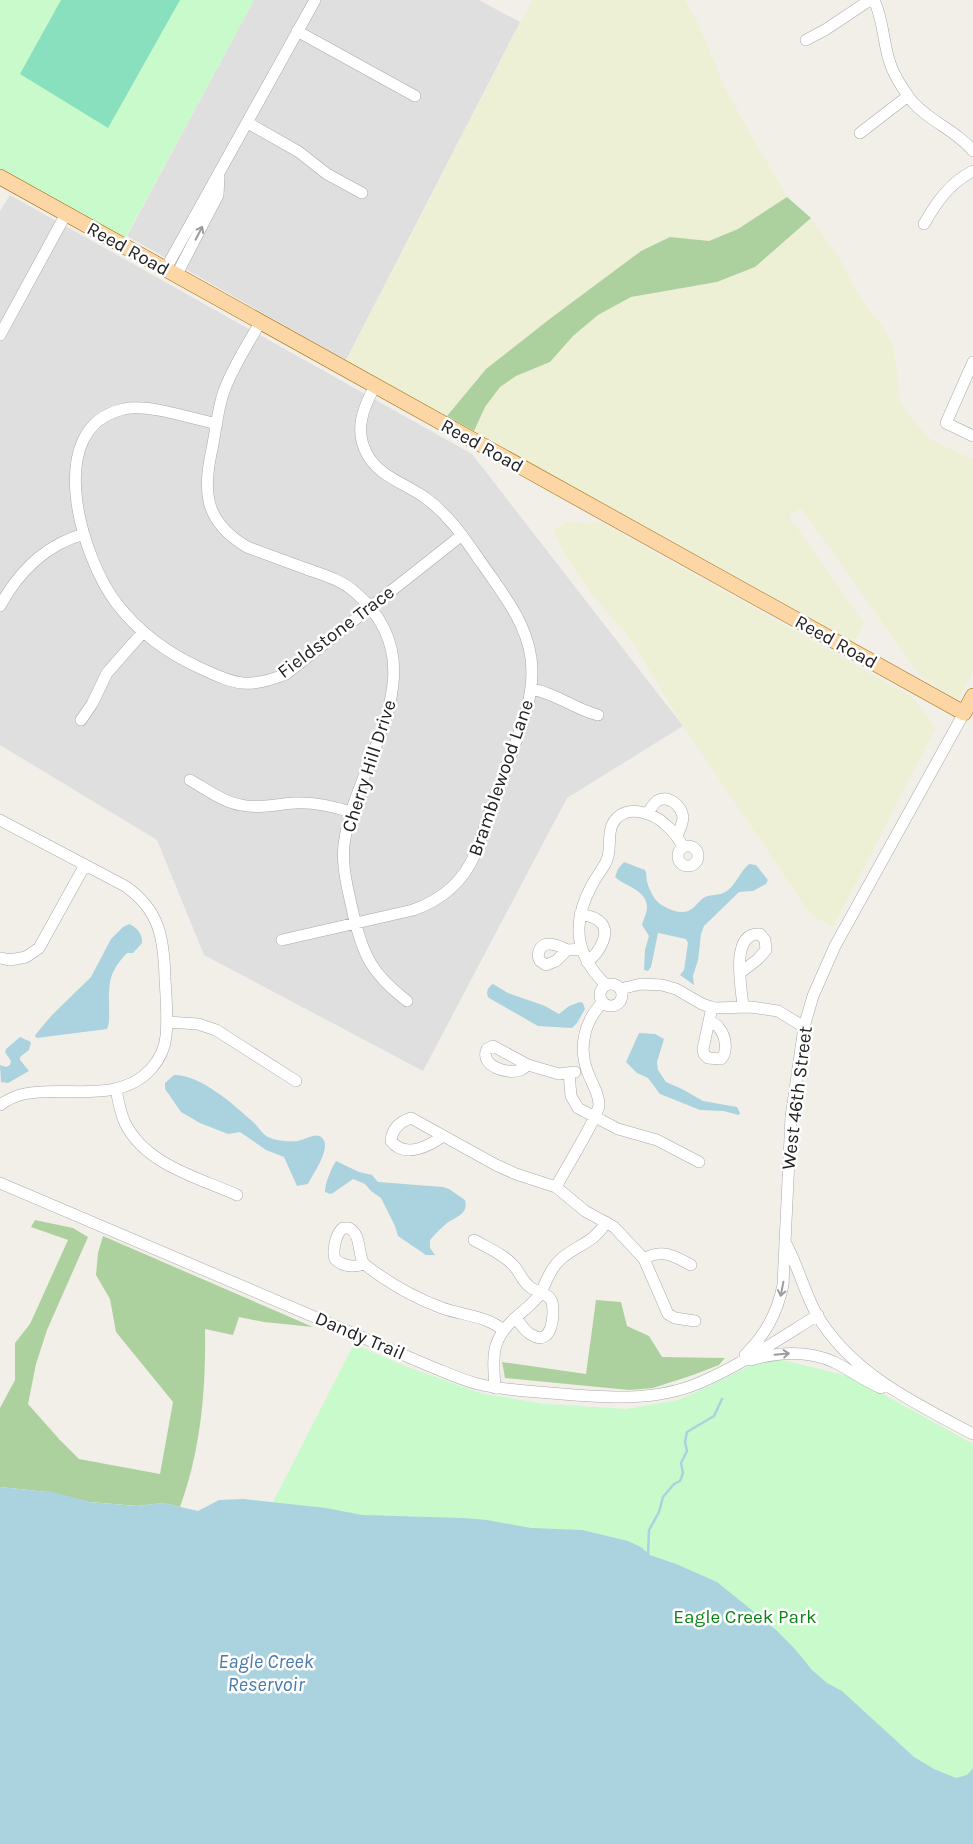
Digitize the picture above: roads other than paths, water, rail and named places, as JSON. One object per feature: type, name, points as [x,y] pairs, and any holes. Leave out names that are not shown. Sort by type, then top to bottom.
[{"type":"main road","name":"Reed Road","points":[[0,177],[964,713]]},
{"type":"main road","name":"West 46th Street","points":[[964,713],[973,696]]},
{"type":"street","points":[[171,273],[218,195],[219,175],[315,0]]},
{"type":"street","points":[[806,40],[825,30],[870,0]]},
{"type":"street","points":[[874,0],[881,19],[889,59],[898,80],[908,96],[924,113],[964,141],[973,151]]},
{"type":"street","points":[[297,31],[415,96]]},
{"type":"street","points":[[860,133],[908,96]]},
{"type":"street","points":[[248,123],[299,152],[327,174],[362,193]]},
{"type":"street","points":[[924,224],[948,188],[973,171]]},
{"type":"street","points":[[0,335],[66,214]]},
{"type":"street","name":"Cherry Hill Drive","points":[[260,323],[231,375],[224,393],[207,474],[206,485],[209,499],[214,513],[226,531],[248,547],[323,573],[340,581],[355,592],[370,607],[380,622],[391,650],[394,668],[393,691],[388,713],[351,812],[345,838],[344,861],[346,880],[360,941],[371,964],[390,987],[407,1000]]},
{"type":"street","points":[[973,362],[946,424],[973,436]]},
{"type":"street","name":"Bramblewood Lane","points":[[282,940],[427,905],[448,892],[461,879],[475,854],[529,704],[531,660],[522,625],[512,606],[450,520],[435,505],[381,471],[367,455],[361,437],[360,423],[366,402],[375,386]]},
{"type":"street","name":"Fieldstone Trace","points":[[216,424],[138,407],[116,410],[100,419],[85,435],[78,456],[78,501],[84,534],[93,562],[108,591],[126,615],[143,632],[175,656],[220,677],[237,683],[259,684],[286,674],[462,535]]},
{"type":"street","points":[[0,606],[16,580],[38,556],[63,541],[84,534]]},
{"type":"street","points":[[81,720],[92,704],[107,673],[143,632]]},
{"type":"street","points":[[531,689],[553,695],[582,710],[598,715]]},
{"type":"street","name":"West 46th Street","points":[[735,1366],[764,1333],[775,1314],[784,1278],[784,1240],[791,1116],[804,1027],[821,975],[835,946],[964,713]]},
{"type":"street","points":[[190,780],[227,800],[241,805],[260,806],[310,803],[329,805],[351,812]]},
{"type":"street","points":[[647,814],[654,804],[660,800],[667,799],[675,802],[683,818],[677,836]]},
{"type":"street","points":[[606,985],[587,962],[582,949],[579,935],[580,914],[584,900],[607,861],[610,832],[614,822],[625,813],[636,811],[647,814],[664,822],[677,836],[683,847]]},
{"type":"street","points":[[0,820],[131,890],[144,903],[156,921],[162,935],[165,953],[167,1022],[165,1043],[159,1057],[153,1066],[136,1081],[116,1089],[33,1092],[15,1097],[0,1105]]},
{"type":"street","points":[[0,958],[10,960],[26,957],[39,948],[85,866]]},
{"type":"street","points":[[580,914],[597,919],[604,926],[605,931],[601,946],[587,962]]},
{"type":"street","points":[[567,950],[582,949]]},
{"type":"street","points":[[740,973],[744,1007]]},
{"type":"street","points":[[614,984],[620,989],[621,997],[617,1003],[610,1005],[603,1002],[600,994],[602,988],[606,985],[614,984]]},
{"type":"street","points":[[620,989],[637,984],[662,984],[712,1007],[763,1008],[807,1015]]},
{"type":"street","points":[[556,1187],[598,1108],[598,1097],[586,1068],[583,1045],[586,1026],[594,1011],[603,1002]]},
{"type":"street","points":[[709,1021],[719,1027],[724,1038],[724,1055],[721,1059],[708,1058],[704,1052],[709,1021],[712,1007]]},
{"type":"street","points":[[782,1012],[785,1016],[804,1027]]},
{"type":"street","points":[[167,1022],[198,1024],[216,1030],[296,1081]]},
{"type":"street","points":[[528,1065],[557,1073],[569,1073],[586,1068]]},
{"type":"street","points":[[569,1073],[571,1096],[578,1108],[621,1131],[657,1140],[699,1162]]},
{"type":"street","points":[[116,1089],[121,1113],[126,1124],[133,1136],[146,1150],[168,1165],[237,1195]]},
{"type":"street","points":[[443,1136],[501,1168],[556,1187],[585,1211],[620,1232],[644,1259],[668,1314],[675,1318],[695,1321]]},
{"type":"street","name":"Dandy Trail","points":[[0,1183],[423,1363],[495,1388],[588,1396],[646,1396],[692,1385],[735,1366]]},
{"type":"street","points":[[495,1388],[493,1358],[496,1343],[503,1330],[531,1306],[540,1293],[547,1277],[558,1262],[596,1236],[606,1222]]},
{"type":"street","points":[[474,1240],[507,1259],[528,1286],[548,1297],[552,1302],[552,1328],[549,1333],[540,1337],[531,1335],[516,1318]]},
{"type":"street","points":[[784,1240],[794,1258],[804,1288],[818,1315],[837,1342],[860,1365],[882,1382],[912,1401],[973,1434]]},
{"type":"street","points":[[644,1259],[665,1253],[691,1265]]},
{"type":"street","points":[[364,1264],[390,1281],[434,1304],[454,1312],[492,1322],[503,1330]]},
{"type":"street","points":[[735,1366],[818,1315]]},
{"type":"street","points":[[735,1366],[775,1354],[813,1355],[834,1362],[869,1382],[912,1401]]},
{"type":"street","points":[[480,1384],[493,1358]]},
{"type":"water","points":[[624,862],[645,870],[649,888],[655,899],[666,908],[681,912],[692,909],[705,897],[722,894],[727,891],[749,864],[756,865],[768,880],[766,884],[753,891],[739,892],[704,926],[693,976],[694,985],[680,975],[684,970],[688,943],[686,939],[658,933],[651,967],[648,971],[644,970],[645,950],[649,936],[642,925],[647,909],[646,903],[640,893],[615,877],[618,869]]},
{"type":"water","points":[[129,924],[139,932],[142,937],[142,943],[133,953],[127,953],[113,973],[110,985],[109,1024],[107,1029],[37,1038],[36,1034],[52,1015],[91,977],[111,939],[123,927]]},
{"type":"water","points":[[493,984],[508,993],[545,1006],[559,1014],[569,1006],[580,1002],[583,1003],[585,1009],[572,1028],[538,1026],[489,998],[488,990]]},
{"type":"water","points":[[639,1033],[655,1034],[664,1039],[657,1062],[658,1070],[666,1082],[703,1101],[737,1107],[739,1115],[723,1111],[700,1110],[660,1094],[648,1078],[637,1073],[626,1062]]},
{"type":"water","points":[[20,1037],[31,1042],[29,1050],[20,1057],[20,1060],[29,1071],[8,1083],[1,1082],[0,1065],[6,1067],[10,1065],[11,1061],[5,1052],[6,1049]]},
{"type":"water","points":[[174,1075],[184,1076],[206,1085],[244,1114],[268,1137],[279,1140],[298,1141],[315,1136],[321,1137],[325,1143],[325,1149],[308,1184],[297,1186],[284,1157],[266,1150],[240,1132],[228,1134],[200,1123],[181,1112],[165,1089],[165,1083]]},
{"type":"water","points":[[336,1161],[359,1172],[372,1175],[378,1182],[449,1189],[465,1200],[465,1209],[430,1240],[430,1248],[435,1255],[426,1255],[398,1236],[381,1198],[365,1184],[353,1179],[333,1193],[325,1192],[326,1184]]},
{"type":"water","name":"Eagle Creek Reservoir","points":[[0,1487],[57,1493],[89,1502],[136,1506],[163,1503],[198,1511],[219,1500],[243,1499],[326,1508],[362,1515],[464,1518],[531,1528],[582,1530],[628,1541],[641,1547],[650,1555],[717,1582],[775,1629],[812,1670],[827,1683],[842,1691],[914,1757],[934,1769],[956,1778],[967,1775],[973,1768],[973,1844],[0,1844]]},
{"type":"waterway","points":[[648,1555],[649,1530],[659,1512],[663,1497],[674,1484],[680,1481],[683,1473],[681,1463],[687,1451],[685,1442],[687,1432],[714,1416],[722,1399]]},
{"type":"park label","name":"Eagle Creek Park","points":[[745,1617]]}]
